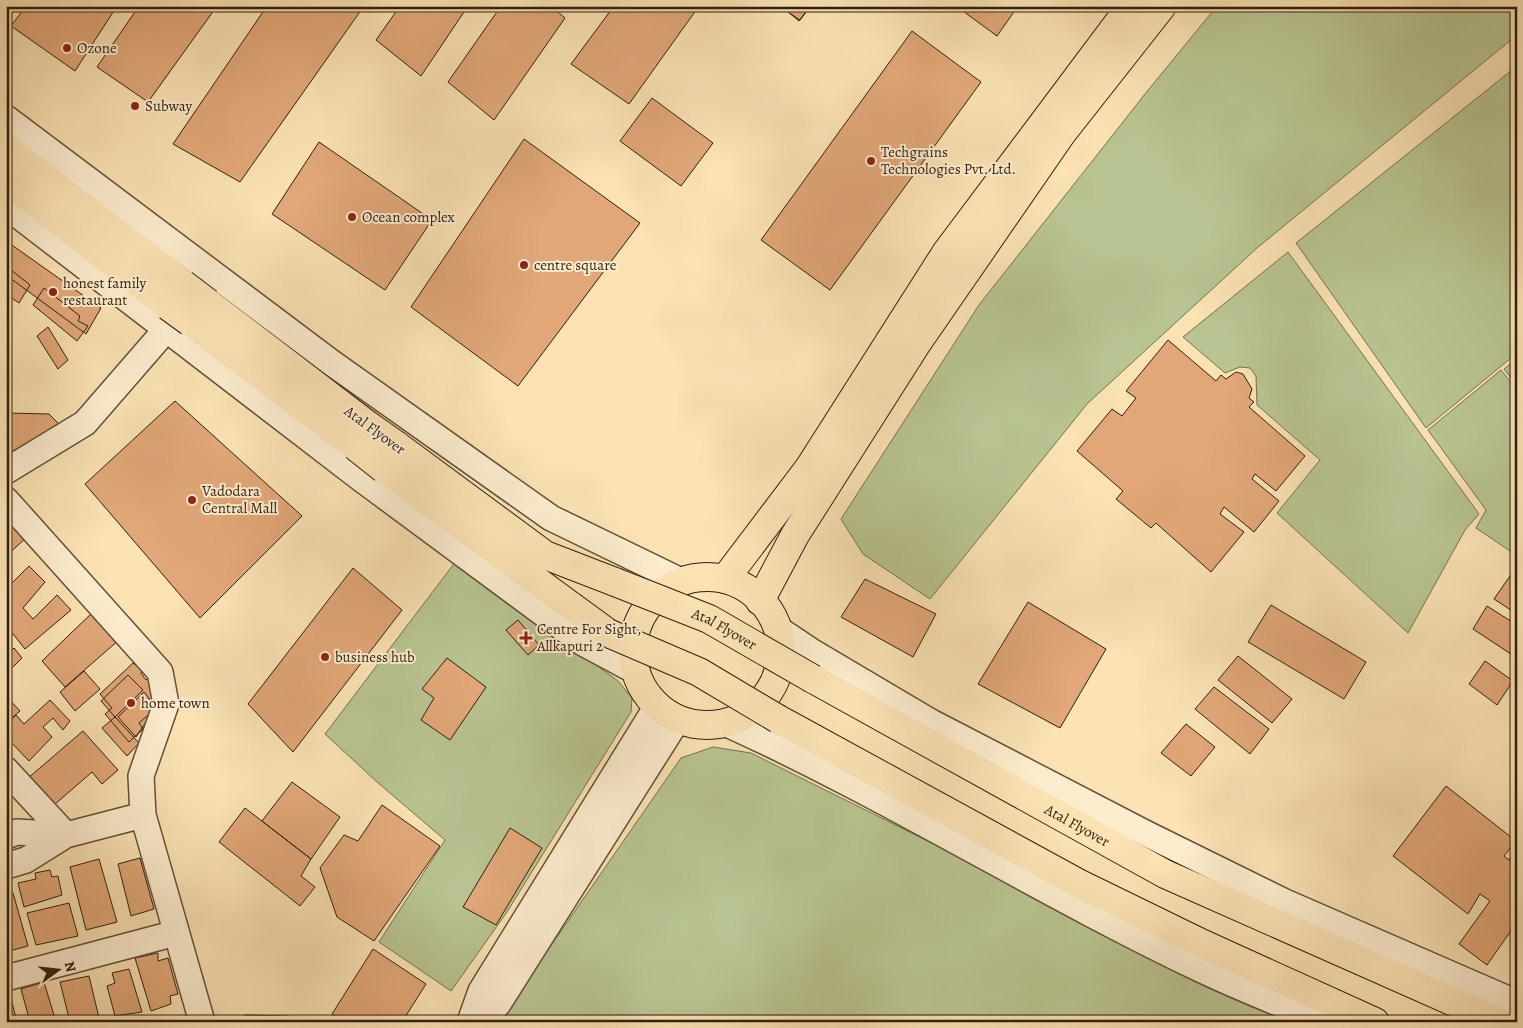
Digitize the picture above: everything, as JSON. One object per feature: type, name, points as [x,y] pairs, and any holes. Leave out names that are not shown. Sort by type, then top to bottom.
[{"type":"main road","points":[[725,579],[907,335],[1062,133],[1109,54],[1131,6]]},
{"type":"main road","points":[[1109,54],[1162,6]]},
{"type":"main road","name":"Atal Flyover","points":[[6,148],[326,394],[545,555],[709,619],[876,715],[1165,874],[1499,1022]]},
{"type":"main road","name":"Atal Flyover","points":[[6,180],[397,479],[608,633],[699,672],[778,719],[1078,883],[1203,944],[1375,1022]]},
{"type":"main road","points":[[760,601],[907,335]]},
{"type":"main road","points":[[706,576],[725,579],[750,590],[767,608],[778,629],[781,653],[776,677],[764,698],[747,714],[725,723],[701,725],[667,712],[641,685],[633,662],[634,636],[643,613],[659,593],[681,581],[706,576]]},
{"type":"street","points":[[6,118],[392,408],[551,518],[681,581]]},
{"type":"street","points":[[6,206],[360,478],[583,643],[637,672]]},
{"type":"street","points":[[6,471],[85,423],[168,330],[209,272]]},
{"type":"street","points":[[360,478],[392,408]]},
{"type":"street","points":[[6,500],[160,672],[166,704],[141,776],[143,815],[202,1022]]},
{"type":"street","points":[[778,629],[811,652],[931,722],[1147,834],[1285,902],[1517,1003]]},
{"type":"street","points":[[470,1022],[481,991],[667,712]]},
{"type":"street","points":[[483,1022],[498,1004],[667,712]]},
{"type":"street","points":[[725,723],[793,754],[1088,912],[1202,970],[1324,1022]]},
{"type":"street","points":[[6,770],[66,835]]},
{"type":"street","points":[[6,866],[26,860],[66,835],[143,815]]},
{"type":"street","points":[[6,836],[17,832],[66,835]]},
{"type":"street","points":[[6,978],[176,933]]},
{"type":"green space","points":[[1217,6],[1517,6],[1517,35],[1257,248],[1087,404],[930,599],[863,554],[841,519],[979,305],[1145,94]]},
{"type":"green space","points":[[1517,66],[1517,353],[1426,428],[1296,243]]},
{"type":"green space","points":[[1288,252],[1479,514],[1465,530],[1408,633],[1277,513],[1320,460],[1257,405],[1256,376],[1250,368],[1240,367],[1225,373],[1183,337]]},
{"type":"green space","points":[[1517,359],[1517,386],[1504,369]]},
{"type":"green space","points":[[1501,370],[1517,390],[1516,555],[1476,528],[1486,510],[1428,430]]},
{"type":"green space","points":[[456,561],[618,681],[632,698],[631,712],[507,912],[451,991],[379,942],[445,840],[377,782],[325,734]]},
{"type":"green space","points":[[713,747],[751,753],[1291,1022],[498,1022],[681,758]]},
{"type":"building","name":"Ozone","points":[[26,6],[117,6],[75,71],[11,26]]},
{"type":"building","points":[[139,6],[217,6],[148,102],[97,67]]},
{"type":"building","points":[[267,6],[364,6],[240,182],[173,144]]},
{"type":"building","points":[[400,6],[468,6],[421,76],[376,40]]},
{"type":"building","points":[[501,6],[551,6],[565,18],[494,120],[448,82]]},
{"type":"building","points":[[614,6],[699,6],[629,104],[571,64]]},
{"type":"building","points":[[779,6],[811,6],[800,20]]},
{"type":"building","points":[[781,6],[810,6],[799,21]]},
{"type":"building","points":[[956,6],[1018,6],[997,36]]},
{"type":"building","name":"Techgrains Technologies Pvt. Ltd.","points":[[912,31],[981,82],[830,290],[761,240]]},
{"type":"building","points":[[652,98],[713,143],[681,186],[620,141]]},
{"type":"building","name":"centre square","points":[[524,139],[640,223],[518,386],[411,307]]},
{"type":"building","name":"Ocean complex","points":[[319,142],[432,220],[385,290],[272,214]]},
{"type":"building","name":"honest family restaurant","points":[[9,243],[101,308],[86,334],[6,275],[6,246]]},
{"type":"building","points":[[6,266],[30,285],[19,303],[6,294]]},
{"type":"building","points":[[44,288],[80,316],[78,321],[88,326],[77,341],[33,305]]},
{"type":"building","points":[[48,327],[68,360],[58,369],[37,336]]},
{"type":"building","points":[[1168,340],[1216,381],[1221,375],[1226,379],[1236,372],[1243,374],[1252,389],[1249,398],[1254,402],[1249,407],[1305,456],[1276,491],[1255,474],[1252,479],[1279,501],[1254,532],[1224,507],[1220,514],[1244,532],[1211,572],[1156,523],[1151,528],[1116,499],[1123,491],[1077,451],[1112,409],[1122,416],[1136,398],[1126,391]]},
{"type":"building","name":"Vadodara Central Mall","points":[[175,401],[302,516],[200,618],[85,484]]},
{"type":"building","points":[[6,413],[49,414],[60,425],[6,455]]},
{"type":"building","points":[[6,514],[27,537],[6,556]]},
{"type":"building","points":[[29,566],[45,582],[23,608],[33,619],[57,595],[71,610],[25,649],[6,625],[6,589]]},
{"type":"building","points":[[1517,566],[1517,614],[1494,599]]},
{"type":"building","name":"business hub","points":[[353,568],[402,610],[293,752],[248,704]]},
{"type":"building","points":[[865,579],[936,614],[913,657],[841,617]]},
{"type":"building","points":[[1028,602],[1106,649],[1060,728],[978,684]]},
{"type":"building","points":[[1271,605],[1366,662],[1344,699],[1248,642]]},
{"type":"building","points":[[1487,606],[1517,625],[1517,658],[1473,629]]},
{"type":"building","points":[[93,612],[120,639],[65,687],[42,661]]},
{"type":"building","points":[[518,620],[539,645],[528,655],[506,630]]},
{"type":"building","points":[[14,648],[22,658],[6,674],[6,656]]},
{"type":"building","points":[[1238,656],[1292,699],[1272,723],[1218,680]]},
{"type":"building","points":[[447,658],[486,687],[450,740],[421,720],[434,698],[422,689]]},
{"type":"building","points":[[1485,661],[1513,681],[1497,705],[1469,684]]},
{"type":"building","name":"home town","points":[[138,662],[144,669],[141,673],[146,680],[150,676],[157,701],[151,705],[154,710],[139,723],[143,729],[129,742],[105,714],[112,708],[100,694],[133,663],[135,665]]},
{"type":"building","points":[[84,671],[100,689],[75,711],[60,692]]},
{"type":"building","points":[[128,675],[143,690],[115,717],[101,701]]},
{"type":"building","points":[[1214,687],[1269,729],[1250,754],[1195,709]]},
{"type":"building","points":[[144,692],[156,707],[136,737],[118,717]]},
{"type":"building","points":[[6,696],[20,711],[6,723]]},
{"type":"building","points":[[50,700],[70,721],[63,730],[53,718],[43,727],[52,737],[29,761],[6,737],[6,724],[16,715],[24,724]]},
{"type":"building","points":[[115,717],[139,743],[127,756],[102,728]]},
{"type":"building","points":[[1186,724],[1215,747],[1191,776],[1161,753]]},
{"type":"building","points":[[83,731],[118,770],[102,784],[92,772],[54,805],[27,779]]},
{"type":"building","points":[[292,782],[340,817],[311,859],[262,821]]},
{"type":"building","points":[[1446,786],[1516,841],[1504,856],[1509,860],[1517,849],[1517,922],[1487,965],[1459,944],[1490,901],[1480,894],[1468,914],[1393,856]]},
{"type":"building","points":[[382,805],[440,846],[374,941],[337,917],[320,868],[344,835],[358,841]]},
{"type":"building","points":[[245,808],[311,859],[301,876],[315,887],[300,906],[219,842]]},
{"type":"building","points":[[510,828],[542,848],[496,925],[463,907]]},
{"type":"building","points":[[140,858],[154,909],[131,916],[118,864]]},
{"type":"building","points":[[99,859],[117,922],[86,930],[70,867]]},
{"type":"building","points":[[50,870],[52,877],[58,876],[62,895],[24,907],[18,883],[36,879],[35,873]]},
{"type":"building","points":[[13,893],[28,946],[6,952],[6,894]]},
{"type":"building","points":[[69,903],[78,936],[36,945],[27,913]]},
{"type":"building","points":[[373,949],[426,984],[402,1022],[344,1022],[332,1014]]},
{"type":"building","points":[[158,953],[158,961],[168,958],[178,994],[170,996],[171,1004],[151,1011],[135,958]]},
{"type":"building","points":[[129,969],[142,1012],[115,1016],[107,986],[115,983],[112,973]]},
{"type":"building","points":[[89,976],[100,1022],[70,1022],[60,982]]},
{"type":"building","points":[[44,982],[56,1022],[30,1022],[21,989]]},
{"type":"building","points":[[8,987],[17,1022],[6,1022]]},
{"type":"building","points":[[245,1015],[289,1016],[289,1022],[245,1022]]},
{"type":"building","points":[[169,1017],[171,1022],[151,1022]]},
{"type":"place","name":"Ozone","points":[[67,48]]},
{"type":"place","name":"Subway","points":[[135,106]]},
{"type":"place","name":"Techgrains Technologies Pvt. Ltd.","points":[[871,161]]},
{"type":"place","name":"Ocean complex","points":[[352,217]]},
{"type":"place","name":"centre square","points":[[524,265]]},
{"type":"place","name":"honest family restaurant","points":[[53,292]]},
{"type":"place","name":"Vadodara Central Mall","points":[[192,500]]},
{"type":"place","name":"Centre For Sight, Allkapuri 2","points":[[526,638]]},
{"type":"place","name":"business hub","points":[[325,657]]},
{"type":"place","name":"home town","points":[[131,703]]}]
